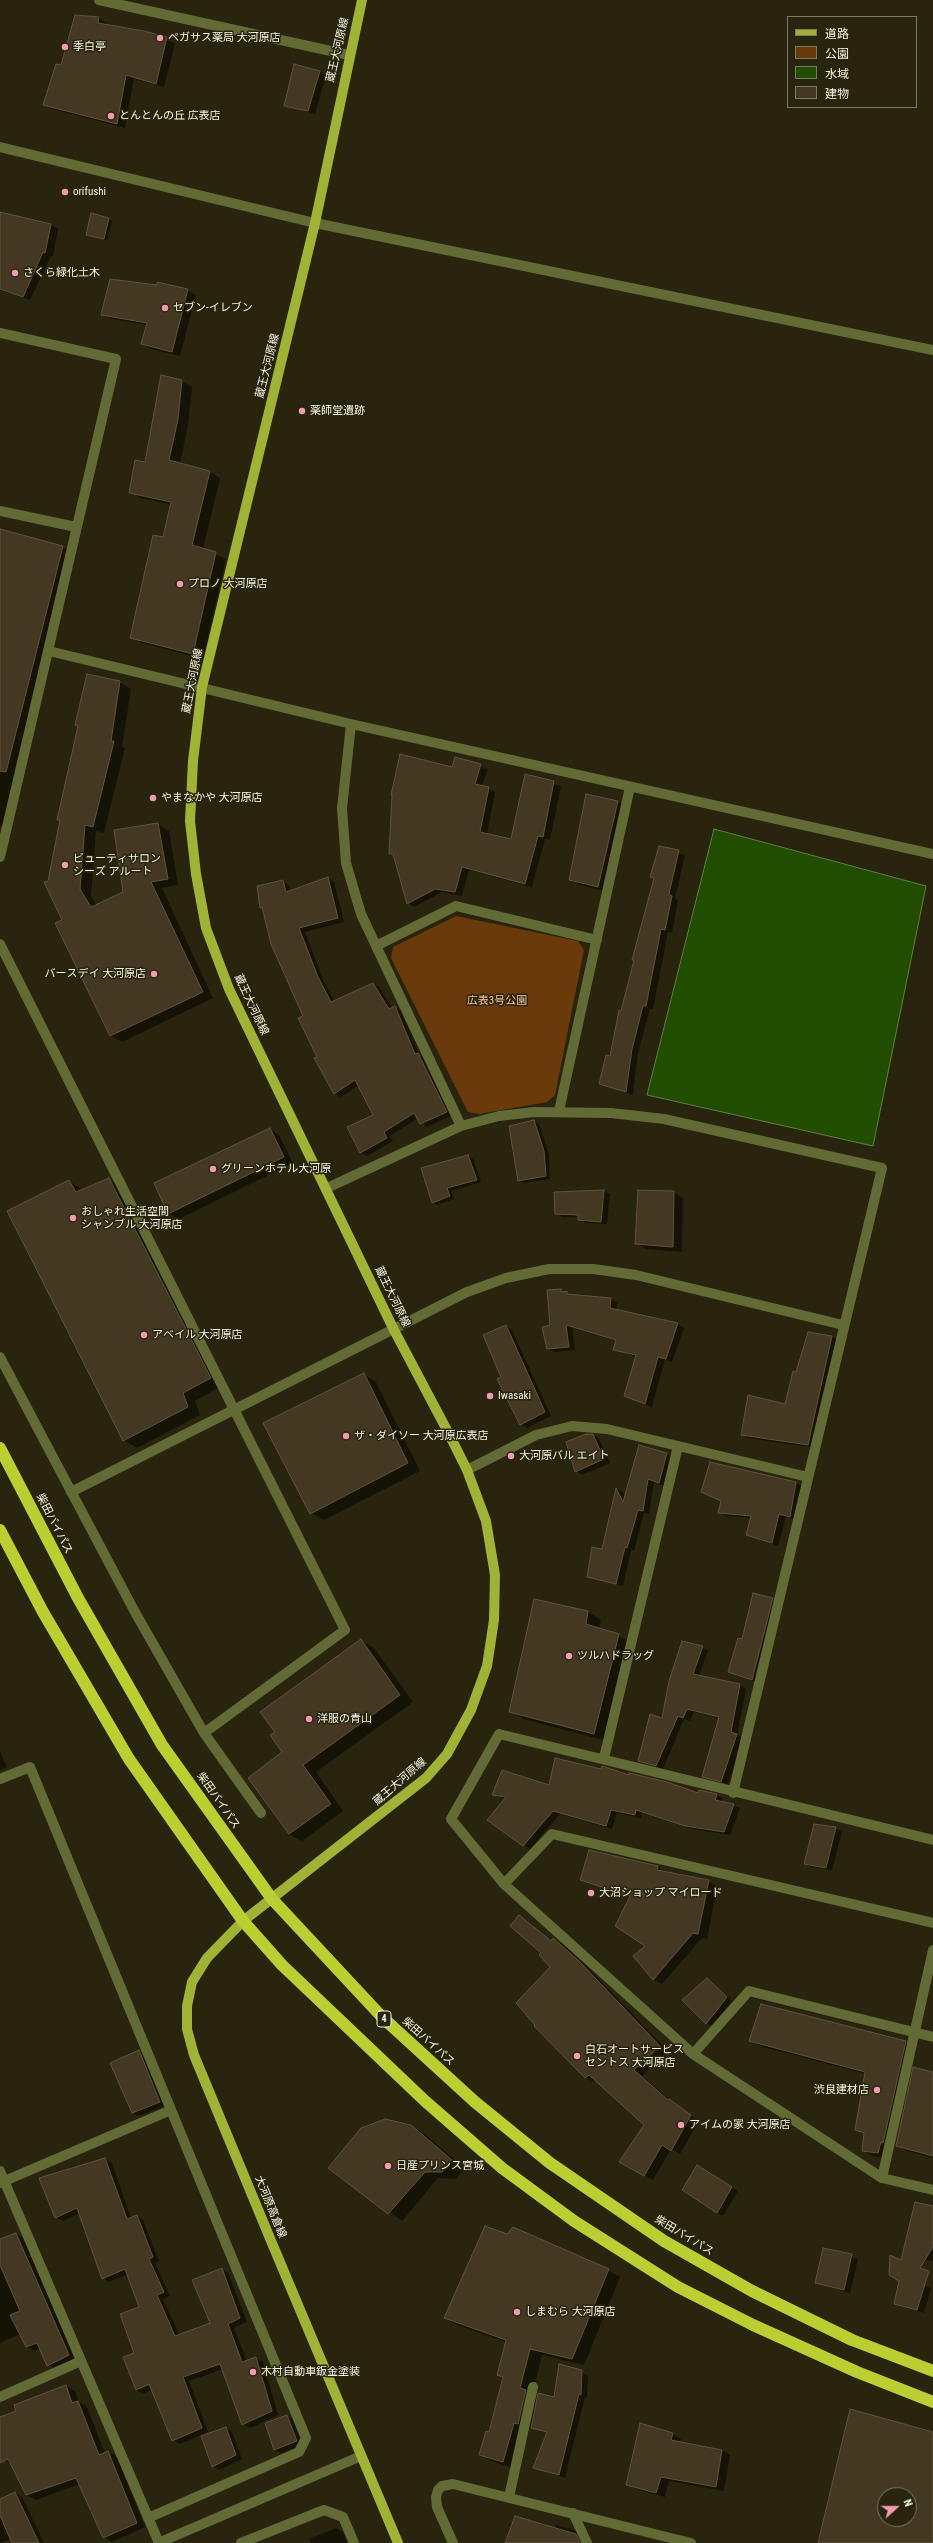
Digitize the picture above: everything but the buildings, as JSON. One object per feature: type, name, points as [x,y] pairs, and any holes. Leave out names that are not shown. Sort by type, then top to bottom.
[{"type":"highway","name":"柴田バイパス","points":[[0,1448],[78,1598],[162,1745],[272,1898],[382,2017],[476,2102],[550,2163],[664,2241],[752,2291],[852,2340],[933,2371]]},
{"type":"highway","points":[[0,1530],[43,1612],[129,1759],[243,1921],[282,1965],[425,2101],[502,2168],[574,2221],[678,2287],[746,2322],[857,2372],[933,2402]]},
{"type":"main road","name":"蔵王大河原線","points":[[272,1898],[426,1778],[447,1754],[471,1710],[487,1666],[494,1620],[495,1575],[486,1521],[466,1470],[394,1330],[327,1188],[229,989],[206,928],[196,874],[190,821],[193,761],[202,687],[315,223],[349,55],[362,0]]},
{"type":"main road","name":"大河原高倉線","points":[[272,1898],[243,1921],[207,1958],[192,1982],[187,2006],[186,2030],[194,2055],[398,2543]]},
{"type":"street","points":[[99,0],[349,55]]},
{"type":"street","points":[[0,147],[315,223],[933,350]]},
{"type":"street","points":[[0,333],[116,359],[49,651],[1,844],[0,856]]},
{"type":"street","points":[[0,511],[76,528]]},
{"type":"street","points":[[49,651],[351,724],[933,854]]},
{"type":"street","points":[[351,724],[342,808],[346,863],[361,914],[461,1126]]},
{"type":"street","points":[[559,1111],[630,787]]},
{"type":"street","points":[[376,946],[456,906],[597,940]]},
{"type":"street","points":[[0,944],[345,1630],[204,1733]]},
{"type":"street","points":[[327,1188],[461,1126],[499,1116],[559,1111],[611,1113],[664,1119],[882,1168],[843,1325],[733,1793]]},
{"type":"street","points":[[71,1492],[467,1292],[506,1278],[549,1269],[593,1269],[636,1276],[843,1325]]},
{"type":"street","points":[[0,1356],[136,1614],[204,1733],[261,1813]]},
{"type":"street","points":[[466,1470],[536,1435],[572,1426],[607,1429],[808,1476]]},
{"type":"street","points":[[604,1758],[678,1446]]},
{"type":"street","points":[[933,1840],[733,1793],[604,1758],[499,1734],[451,1819],[504,1884],[693,2054],[882,2178],[933,2190]]},
{"type":"street","points":[[0,1779],[30,1766],[306,2438],[299,2452],[148,2518]]},
{"type":"street","points":[[504,1884],[552,1834],[933,1923]]},
{"type":"street","points":[[882,2178],[916,2033],[933,1950]]},
{"type":"street","points":[[693,2054],[748,1991],[933,2037]]},
{"type":"street","points":[[2,2182],[171,2110]]},
{"type":"street","points":[[0,2171],[2,2182],[158,2543],[361,2456]]},
{"type":"street","points":[[0,2397],[81,2362]]},
{"type":"street","points":[[509,2497],[533,2387]]},
{"type":"street","points":[[453,2543],[437,2507],[438,2490],[442,2486],[453,2484],[691,2543]]},
{"type":"street","points":[[241,2543],[324,2510],[343,2517],[354,2543]]},
{"type":"street","points":[[573,2513],[586,2543]]},
{"type":"green space","name":"広表3号公園","points":[[456,916],[578,941],[584,950],[555,1095],[547,1102],[479,1114],[468,1112],[391,958],[393,947]]},
{"type":"water","points":[[714,829],[926,886],[873,1146],[647,1095]]},
{"type":"place","name":"ペガサス薬局 大河原店","points":[[160,38]]},
{"type":"place","name":"季白亭","points":[[65,47]]},
{"type":"place","name":"とんとんの丘 広表店","points":[[111,116]]},
{"type":"place","name":"orifushi","points":[[65,192]]},
{"type":"place","name":"さくら緑化土木","points":[[15,273]]},
{"type":"place","name":"セブン-イレブン","points":[[165,308]]},
{"type":"place","name":"薬師堂遺跡","points":[[302,411]]},
{"type":"place","name":"プロノ 大河原店","points":[[180,584]]},
{"type":"place","name":"やまなかや 大河原店","points":[[153,798]]},
{"type":"place","name":"ビューティサロン シーズ アルート","points":[[65,865]]},
{"type":"place","name":"バースデイ 大河原店","points":[[154,974]]},
{"type":"place","name":"グリーンホテル大河原","points":[[213,1169]]},
{"type":"place","name":"おしゃれ生活空間 シャンブル 大河原店","points":[[73,1218]]},
{"type":"place","name":"アベイル 大河原店","points":[[144,1335]]},
{"type":"place","name":"Iwasaki","points":[[490,1396]]},
{"type":"place","name":"ザ・ダイソー 大河原広表店","points":[[346,1436]]},
{"type":"place","name":"大河原バル エイト","points":[[511,1456]]},
{"type":"place","name":"ツルハドラッグ","points":[[569,1656]]},
{"type":"place","name":"洋服の青山","points":[[309,1719]]},
{"type":"place","name":"大沼ショップ マイロード","points":[[591,1893]]},
{"type":"place","name":"白石オートサービス セントス 大河原店","points":[[577,2056]]},
{"type":"place","name":"渋良建材店","points":[[877,2090]]},
{"type":"place","name":"アイムの家 大河原店","points":[[681,2125]]},
{"type":"place","name":"日産プリンス宮城","points":[[388,2166]]},
{"type":"place","name":"しまむら 大河原店","points":[[517,2312]]},
{"type":"place","name":"木村自動車鈑金塗装","points":[[253,2372]]}]
